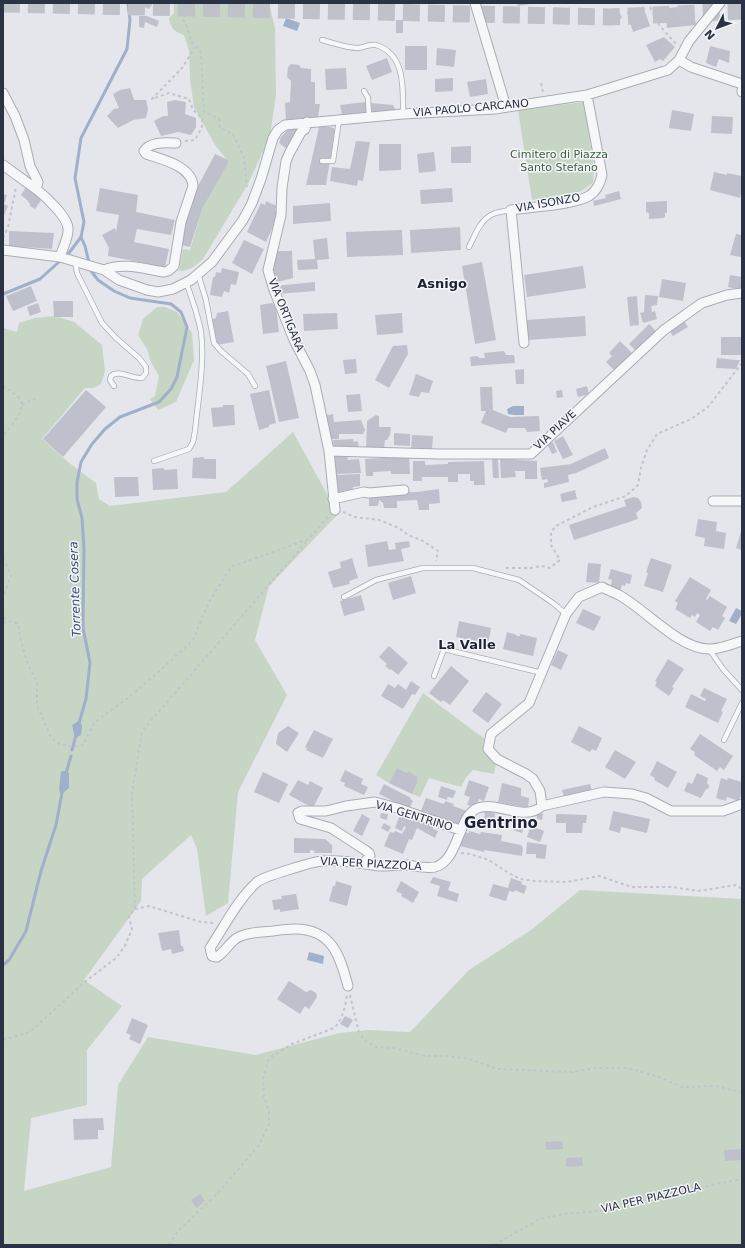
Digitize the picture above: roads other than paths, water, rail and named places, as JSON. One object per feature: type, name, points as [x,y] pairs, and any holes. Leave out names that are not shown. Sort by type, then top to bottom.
[{"type":"street","points":[[475,3],[506,107]]},
{"type":"street","points":[[720,3],[689,41],[681,56],[691,67],[742,84]]},
{"type":"street","name":"VIA PAOLO CARCANO","points":[[198,274],[212,262],[243,220],[252,203],[261,179],[273,138],[278,130],[285,125],[403,114],[495,109],[587,95],[668,70],[681,56]]},
{"type":"street","points":[[3,93],[15,116],[24,140],[30,166],[38,182],[36,189]]},
{"type":"street","name":"VIA ISONZO","points":[[524,343],[511,210],[576,201],[590,195],[600,185],[602,175],[587,95]]},
{"type":"street","name":"VIA ORTIGARA","points":[[307,122],[305,129],[301,132],[286,161],[282,188],[281,215],[268,270],[274,290],[294,340],[310,371],[315,385],[328,451],[335,510]]},
{"type":"street","points":[[104,270],[114,266],[121,266],[164,272],[174,266],[181,222],[192,182],[188,174],[172,163],[146,154],[144,151],[149,146],[155,144],[176,142]]},
{"type":"street","points":[[3,165],[50,200],[66,222],[68,229],[60,257]]},
{"type":"street","points":[[3,250],[60,257],[76,261],[104,270],[119,280],[147,290],[158,292],[173,289],[198,274]]},
{"type":"street","name":"VIA PIAVE","points":[[328,451],[439,454],[530,454],[664,330],[702,303],[727,295],[742,293]]},
{"type":"street","points":[[333,499],[364,492],[369,493],[404,490]]},
{"type":"street","points":[[713,501],[742,500]]},
{"type":"street","points":[[742,641],[709,650],[693,647],[663,628],[619,595],[602,587],[579,597],[566,614],[530,703],[491,734],[488,749],[497,759],[533,779],[540,791],[542,806],[604,792],[632,794],[646,798],[671,811],[723,811],[742,804]]},
{"type":"street","name":"VIA GENTRINO","points":[[364,863],[370,856],[369,853],[331,828],[300,819],[298,813],[302,811],[326,810],[375,802],[460,830]]},
{"type":"street","name":"VIA PER PIAZZOLA","points":[[348,986],[339,955],[333,945],[315,932],[308,930],[294,929],[247,934],[237,938],[216,957],[212,956],[210,948],[245,894],[258,880],[322,860],[364,863],[379,866],[435,866],[444,862],[452,852],[460,830],[472,811],[477,808],[484,806],[519,812],[528,812],[540,809],[542,806]]},
{"type":"lane","points":[[322,40],[349,47],[360,48],[375,45],[388,52],[395,59],[402,73],[403,114]]},
{"type":"lane","points":[[364,91],[368,98],[369,117]]},
{"type":"lane","points":[[322,161],[333,161],[339,120]]},
{"type":"lane","points":[[469,247],[486,218],[492,214],[511,210]]},
{"type":"lane","points":[[76,261],[77,273],[102,323],[116,338],[139,358],[146,367],[146,373],[142,378],[114,373],[110,376],[110,380],[114,386]]},
{"type":"lane","points":[[198,274],[206,300],[214,344],[248,374],[255,386]]},
{"type":"lane","points":[[154,461],[188,449],[193,442],[196,430],[202,357],[201,333],[194,302],[186,282]]},
{"type":"lane","points":[[344,597],[376,580],[423,568],[473,568],[519,580],[553,603],[566,614]]},
{"type":"lane","points":[[434,676],[444,649],[542,673]]},
{"type":"lane","points":[[709,650],[723,669],[742,690]]},
{"type":"lane","points":[[724,740],[742,703]]},
{"type":"water","points":[[286,18],[300,23],[297,31],[283,26]]},
{"type":"water","points":[[513,406],[524,406],[524,415],[508,414],[507,409]]},
{"type":"water","points":[[736,608],[742,611],[742,614],[736,624],[729,621]]},
{"type":"water","points":[[80,720],[82,726],[81,735],[75,738],[72,725]]},
{"type":"water","points":[[61,771],[66,771],[69,773],[69,788],[61,795],[59,790]]},
{"type":"water","points":[[309,952],[324,956],[323,964],[307,960]]},
{"type":"waterway","points":[[3,294],[40,279],[69,253],[81,237],[84,222],[75,178],[81,138],[127,49],[130,20],[128,3]]},
{"type":"waterway","name":"Torrente Cosera","points":[[79,723],[86,699],[90,663],[83,628],[84,548],[82,518],[77,499],[77,482],[81,462],[92,444],[105,429],[120,417],[159,402],[171,389],[177,377],[187,327],[181,312],[171,304],[130,298],[114,291],[98,280],[91,271],[85,246],[81,237]]},
{"type":"waterway","name":"Torrente Cosera","points":[[72,750],[76,735]]},
{"type":"waterway","name":"Torrente Cosera","points":[[66,773],[71,756]]},
{"type":"waterway","name":"Torrente Cosera","points":[[3,965],[9,960],[26,931],[41,871],[56,825],[62,793]]},
{"type":"tunnel","points":[[3,4],[609,17],[742,11]]},
{"type":"district","name":"Asnigo","points":[[442,283]]},
{"type":"district","name":"La Valle","points":[[467,644]]},
{"type":"district","name":"Gentrino","points":[[501,823]]},
{"type":"park label","name":"Cimitero di Piazza Santo Stefano","points":[[559,160]]}]
